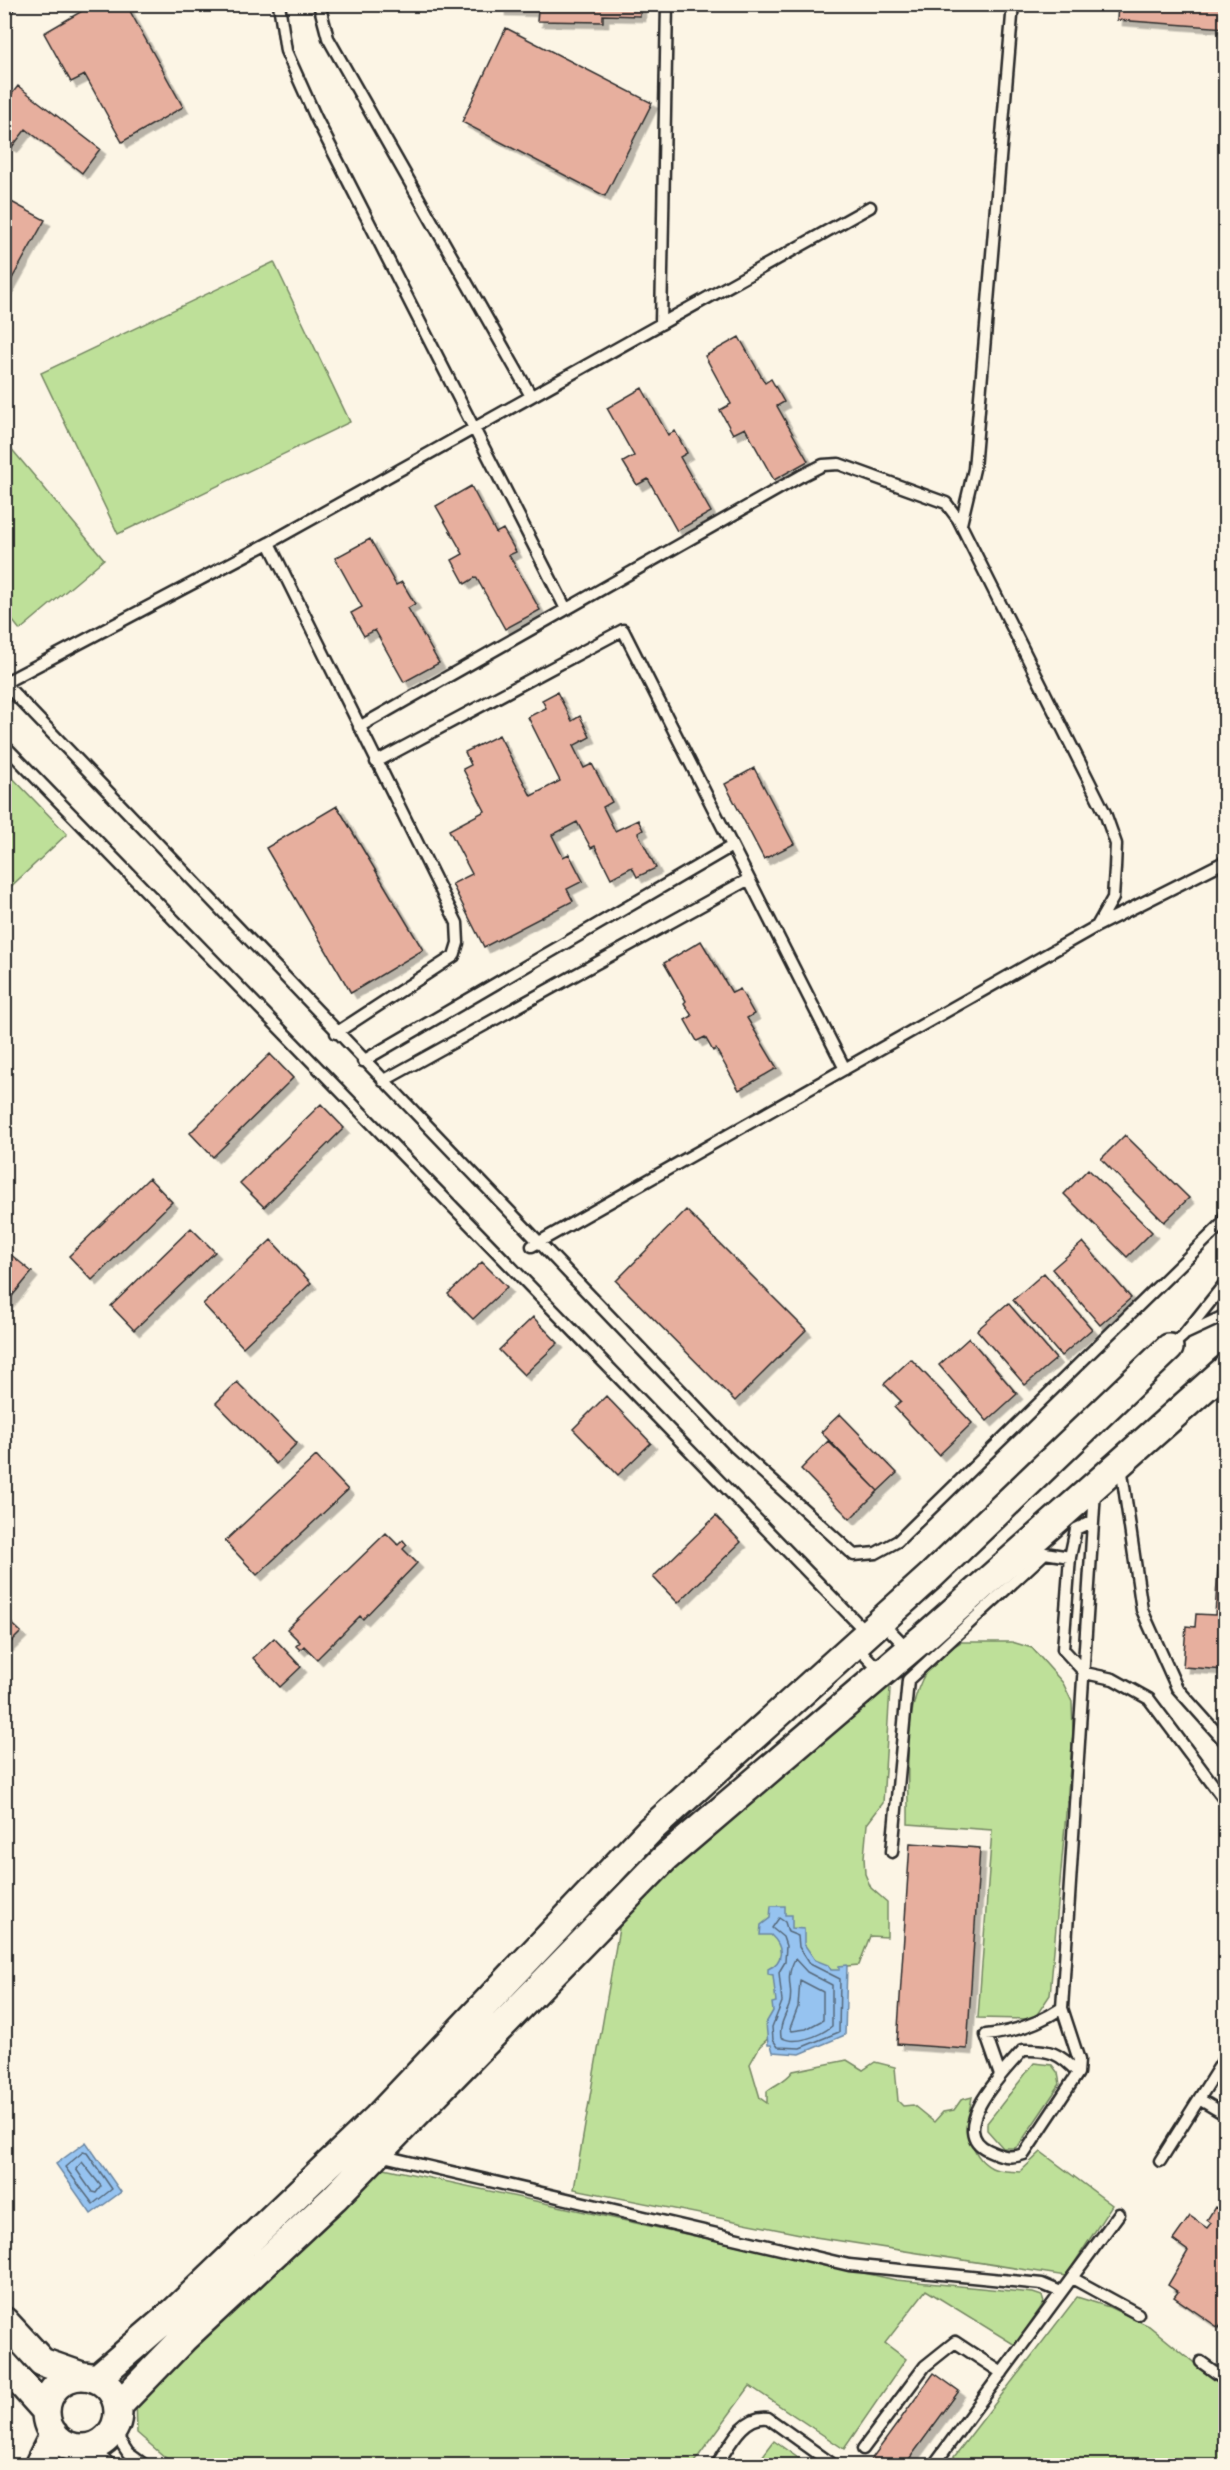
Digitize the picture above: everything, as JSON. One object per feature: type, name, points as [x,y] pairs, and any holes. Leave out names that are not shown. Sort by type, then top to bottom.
[{"type":"street","points":[[38,2466],[50,2423],[49,2397],[57,2386],[69,2378],[89,2377],[174,2312],[377,2118],[650,1830],[867,1633],[1176,1342]]},
{"type":"street","points":[[4,2364],[50,2423],[59,2440],[78,2453],[103,2441],[116,2418],[183,2339],[376,2155],[664,1859],[909,1650],[1226,1369]]},
{"type":"street","points":[[4,2321],[42,2362],[89,2377],[114,2395],[116,2418]]},
{"type":"lane","points":[[4,13],[9,4]]},
{"type":"lane","points":[[279,4],[286,51],[316,118],[566,609]]},
{"type":"lane","points":[[319,4],[327,38],[531,396]]},
{"type":"lane","points":[[661,324],[667,4]]},
{"type":"lane","points":[[961,524],[975,468],[1013,4]]},
{"type":"lane","points":[[870,207],[269,543],[4,683],[535,1244],[735,1447],[854,1555],[876,1552],[898,1541],[1223,1223],[1226,1214]]},
{"type":"lane","points":[[359,727],[823,465],[839,464],[946,503],[961,524],[1105,813],[1116,844],[1113,898],[1097,926]]},
{"type":"lane","points":[[269,543],[457,923],[458,944],[454,957],[336,1033]]},
{"type":"lane","points":[[376,762],[623,630],[845,1070]]},
{"type":"lane","points":[[4,745],[867,1633],[882,1673]]},
{"type":"lane","points":[[363,1060],[732,846]]},
{"type":"lane","points":[[535,1244],[1097,926],[1226,861]]},
{"type":"lane","points":[[383,1081],[748,879]]},
{"type":"lane","points":[[1176,1342],[1226,1282]]},
{"type":"lane","points":[[1176,1342],[1226,1315]]},
{"type":"lane","points":[[1120,1463],[1142,1610],[1177,1688],[1226,1743]]},
{"type":"lane","points":[[1078,2073],[1063,2056],[1037,2049],[1023,2050],[1000,2075],[975,2113],[974,2128],[977,2141],[983,2148],[1013,2158],[1024,2154],[1078,2073],[1080,2060],[1062,2007],[1085,1673],[1095,1485]]},
{"type":"lane","points":[[1093,1521],[1076,1529],[1070,1557],[1063,1649],[1085,1673],[1113,1679],[1149,1699],[1226,1802]]},
{"type":"lane","points":[[892,1852],[908,1680],[1045,1553],[1070,1557]]},
{"type":"lane","points":[[867,1633],[909,1650]]},
{"type":"lane","points":[[1000,2075],[986,2035],[1027,2027],[1042,2021],[1062,2007]]},
{"type":"lane","points":[[1160,2161],[1226,2056]]},
{"type":"lane","points":[[1199,2099],[1226,2115]]},
{"type":"lane","points":[[376,2155],[849,2265],[1042,2284],[1061,2292]]},
{"type":"lane","points":[[933,2466],[1119,2214]]},
{"type":"lane","points":[[1072,2277],[1138,2314]]},
{"type":"lane","points":[[863,2448],[925,2366],[955,2342],[1002,2373]]},
{"type":"lane","points":[[1201,2362],[1226,2380]]},
{"type":"lane","points":[[716,2466],[745,2424],[758,2417],[768,2418],[835,2466]]},
{"type":"lane","points":[[116,2418],[128,2453],[146,2466]]},
{"type":"lane","points":[[78,2453],[112,2466]]},
{"type":"green space","points":[[274,262],[350,422],[118,534],[41,373]]},
{"type":"green space","points":[[4,440],[104,559],[20,630],[5,611]]},
{"type":"green space","points":[[5,770],[67,834],[5,892]]},
{"type":"green space","points":[[961,1642],[1012,1642],[1032,1648],[1063,1683],[1072,1702],[1073,1734],[1050,1995],[1036,2016],[1029,2019],[978,2018],[992,1830],[908,1824],[909,1734],[918,1688],[928,1669],[941,1654]]},
{"type":"green space","points":[[891,1672],[883,1803],[867,1824],[864,1857],[865,1874],[871,1888],[887,1902],[887,1937],[870,1936],[859,1965],[847,1966],[760,2046],[750,2064],[760,2098],[767,2103],[767,2091],[793,2071],[847,2060],[863,2070],[875,2062],[895,2067],[898,2101],[903,2106],[913,2105],[934,2122],[943,2112],[954,2110],[961,2100],[972,2097],[969,2116],[970,2137],[977,2155],[984,2162],[1002,2171],[1020,2172],[1041,2152],[1112,2205],[1066,2276],[815,2237],[574,2189],[622,1911]]},
{"type":"green space","points":[[1034,2063],[1052,2065],[1058,2073],[1060,2084],[1019,2145],[1015,2148],[1003,2148],[987,2130],[987,2123]]},
{"type":"green space","points":[[375,2166],[896,2280],[1033,2293],[1042,2296],[1044,2303],[1015,2345],[926,2290],[885,2343],[906,2359],[844,2449],[750,2386],[692,2465],[174,2465],[137,2433],[136,2397]]},
{"type":"green space","points":[[1077,2297],[1109,2307],[1149,2326],[1225,2388],[1225,2465],[947,2466]]},
{"type":"green space","points":[[774,2441],[808,2465],[756,2465]]},
{"type":"water","points":[[771,1906],[785,1906],[785,1915],[792,1915],[792,1928],[804,1929],[804,1944],[815,1960],[828,1965],[831,1970],[839,1970],[839,1966],[847,1965],[845,2035],[800,2054],[773,2052],[771,2045],[768,2045],[766,2023],[773,2011],[772,2003],[776,2002],[773,1975],[768,1974],[768,1969],[777,1962],[780,1949],[771,1935],[760,1935],[761,1925],[770,1918]]},
{"type":"water","points":[[86,2142],[121,2192],[91,2214],[56,2164]]},
{"type":"building","points":[[94,4],[126,4],[183,107],[122,142],[85,75],[71,82],[44,33]]},
{"type":"building","points":[[500,4],[640,4],[640,16],[603,15],[603,22],[537,21],[538,11],[500,10]]},
{"type":"building","points":[[1118,4],[1226,4],[1226,28],[1117,20]]},
{"type":"building","points":[[506,28],[652,103],[605,196],[462,122]]},
{"type":"building","points":[[18,86],[100,149],[82,173],[26,129],[12,147],[4,142],[4,104]]},
{"type":"building","points":[[4,198],[45,220],[4,293]]},
{"type":"building","points":[[739,337],[765,383],[771,379],[784,402],[777,406],[808,461],[774,480],[745,428],[733,434],[720,410],[731,404],[705,356]]},
{"type":"building","points":[[642,388],[668,435],[675,431],[687,453],[680,457],[711,512],[677,531],[648,479],[637,485],[623,462],[634,456],[607,408]]},
{"type":"building","points":[[471,486],[496,533],[503,529],[516,552],[509,555],[540,610],[505,629],[476,577],[465,584],[452,560],[463,554],[436,506]]},
{"type":"building","points":[[370,539],[396,585],[402,582],[415,604],[408,608],[439,663],[404,682],[375,630],[364,636],[351,613],[362,607],[335,558]]},
{"type":"building","points":[[557,692],[572,721],[580,716],[590,737],[573,746],[584,768],[592,764],[612,802],[603,807],[615,831],[638,820],[643,830],[638,833],[656,868],[637,877],[632,867],[611,878],[595,846],[591,848],[577,822],[552,835],[563,857],[569,854],[583,881],[567,889],[573,901],[484,947],[452,884],[472,874],[449,830],[485,811],[463,769],[471,765],[465,752],[499,735],[531,796],[560,781],[528,717],[546,708],[542,700]]},
{"type":"building","points":[[754,768],[794,844],[764,859],[725,784]]},
{"type":"building","points":[[337,806],[423,950],[351,993],[266,848]]},
{"type":"building","points":[[701,941],[732,993],[740,989],[754,1014],[747,1018],[777,1068],[739,1090],[716,1049],[713,1051],[705,1037],[697,1041],[685,1020],[692,1016],[684,1003],[686,1001],[664,963]]},
{"type":"building","points":[[270,1054],[293,1078],[213,1157],[190,1133]]},
{"type":"building","points":[[321,1104],[344,1128],[264,1207],[240,1183]]},
{"type":"building","points":[[1125,1135],[1189,1198],[1164,1222],[1101,1159]]},
{"type":"building","points":[[1088,1169],[1152,1232],[1127,1257],[1064,1194]]},
{"type":"building","points":[[149,1178],[172,1202],[92,1280],[69,1256]]},
{"type":"building","points":[[686,1210],[806,1330],[735,1401],[616,1281]]},
{"type":"building","points":[[191,1228],[215,1252],[134,1330],[111,1306]]},
{"type":"building","points":[[271,1240],[311,1283],[243,1347],[203,1304]]},
{"type":"building","points":[[1083,1242],[1131,1298],[1100,1325],[1052,1269]]},
{"type":"building","points":[[4,1249],[32,1272],[4,1306]]},
{"type":"building","points":[[482,1262],[507,1287],[473,1319],[448,1294]]},
{"type":"building","points":[[1044,1273],[1092,1329],[1061,1356],[1013,1300]]},
{"type":"building","points":[[1008,1303],[1056,1359],[1025,1385],[977,1330]]},
{"type":"building","points":[[533,1317],[558,1343],[524,1375],[499,1350]]},
{"type":"building","points":[[969,1338],[1017,1394],[987,1421],[939,1365]]},
{"type":"building","points":[[911,1359],[972,1423],[939,1455],[894,1407],[901,1401],[884,1384]]},
{"type":"building","points":[[237,1382],[297,1443],[276,1464],[216,1403]]},
{"type":"building","points":[[606,1396],[651,1443],[618,1475],[573,1429]]},
{"type":"building","points":[[840,1414],[897,1473],[878,1491],[821,1432]]},
{"type":"building","points":[[828,1441],[878,1491],[850,1519],[801,1469]]},
{"type":"building","points":[[316,1456],[348,1490],[257,1575],[225,1541]]},
{"type":"building","points":[[716,1516],[741,1542],[678,1603],[653,1577]]},
{"type":"building","points":[[386,1533],[398,1545],[403,1540],[407,1545],[403,1549],[417,1563],[363,1619],[360,1616],[317,1659],[304,1646],[300,1650],[296,1646],[300,1642],[287,1629]]},
{"type":"building","points":[[1218,1566],[1226,1567],[1226,1670],[1183,1667],[1186,1626],[1195,1627],[1196,1614],[1215,1615]]},
{"type":"building","points":[[4,1616],[21,1632],[4,1649]]},
{"type":"building","points":[[274,1638],[301,1667],[280,1687],[253,1658]]},
{"type":"building","points":[[910,1843],[980,1848],[967,2049],[897,2044]]},
{"type":"building","points":[[1226,2202],[1226,2328],[1221,2325],[1219,2328],[1174,2297],[1178,2292],[1168,2285],[1188,2251],[1173,2240],[1190,2216],[1207,2228],[1211,2223],[1207,2220],[1215,2207],[1220,2210]]},
{"type":"building","points":[[934,2373],[959,2391],[904,2466],[876,2466],[870,2461]]}]
